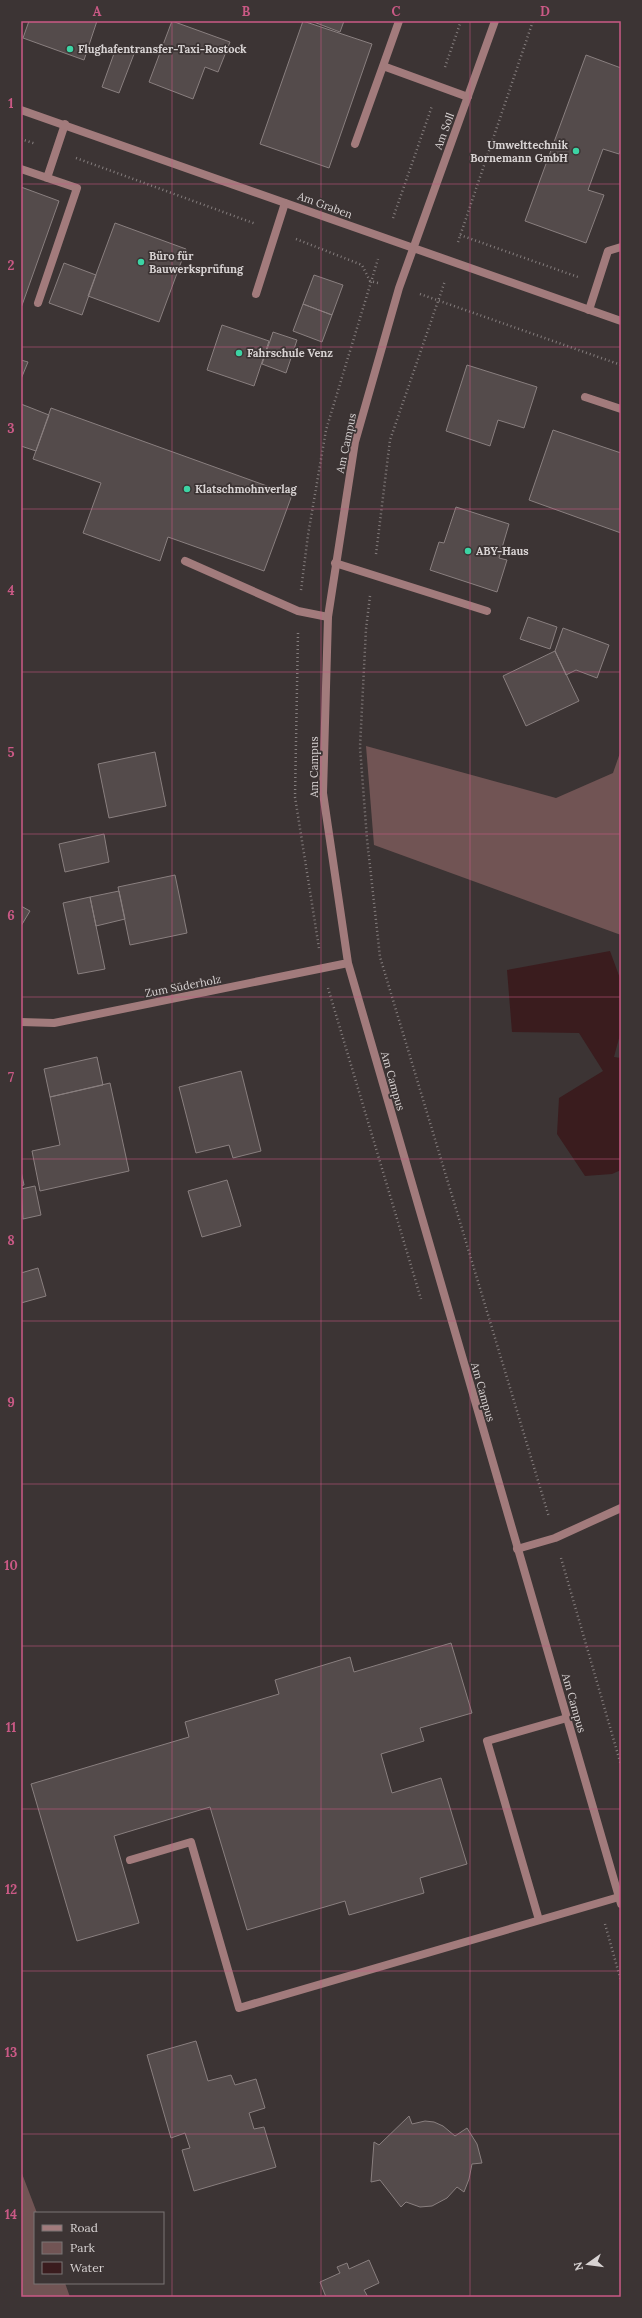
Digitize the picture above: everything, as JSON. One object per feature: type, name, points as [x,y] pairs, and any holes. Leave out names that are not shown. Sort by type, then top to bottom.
[{"type":"street","points":[[355,144],[399,21]]},
{"type":"street","name":"Am Soll","points":[[412,248],[495,21]]},
{"type":"street","points":[[383,66],[468,97]]},
{"type":"street","name":"Am Graben","points":[[21,110],[65,124],[621,321]]},
{"type":"street","points":[[47,178],[65,124]]},
{"type":"street","points":[[21,169],[77,188],[38,303]]},
{"type":"street","points":[[256,294],[285,203]]},
{"type":"street","points":[[589,310],[608,251],[621,247]]},
{"type":"street","name":"Am Campus","points":[[412,248],[399,288],[356,442],[335,563],[328,617],[323,794],[348,963],[620,1900]]},
{"type":"street","points":[[585,397],[621,409]]},
{"type":"street","points":[[185,561],[298,611],[328,617]]},
{"type":"street","points":[[335,563],[486,611]]},
{"type":"street","name":"Zum Süderholz","points":[[21,1022],[54,1023],[348,963]]},
{"type":"street","points":[[517,1549],[555,1538],[621,1508]]},
{"type":"street","points":[[539,1920],[487,1741],[567,1718]]},
{"type":"street","points":[[130,1860],[191,1842],[239,2008],[539,1920],[620,1900]]},
{"type":"path","points":[[370,280],[386,239],[461,21]]},
{"type":"path","points":[[533,21],[390,440],[366,629],[360,747],[367,839],[380,957],[555,1538],[621,1765]]},
{"type":"path","points":[[21,139],[56,150],[356,262],[362,265],[370,280],[439,300],[621,365]]},
{"type":"path","points":[[460,235],[598,284]]},
{"type":"green space","points":[[366,746],[556,798],[613,773],[621,750],[621,935],[374,845]]},
{"type":"green space","points":[[21,2171],[37,2212],[34,2212],[34,2284],[65,2284],[70,2297],[21,2297]]},
{"type":"water","points":[[610,951],[621,981],[621,1031],[614,1057],[621,1058],[621,1170],[612,1174],[585,1176],[557,1134],[559,1098],[603,1071],[579,1033],[512,1032],[507,970]]},
{"type":"building","name":"Flughafentransfer-Taxi-Rostock","points":[[29,21],[97,21],[84,60],[23,38]]},
{"type":"building","points":[[172,21],[230,42],[218,72],[205,67],[193,99],[149,82]]},
{"type":"building","points":[[303,21],[372,44],[329,168],[260,144]]},
{"type":"building","points":[[311,21],[344,21],[340,32]]},
{"type":"building","points":[[116,48],[134,54],[119,93],[102,87]]},
{"type":"building","name":"Umwelttechnik Bornemann GmbH","points":[[586,55],[621,68],[621,148],[619,154],[603,149],[588,190],[604,195],[586,243],[525,221]]},
{"type":"building","points":[[21,187],[59,201],[21,308]]},
{"type":"building","name":"Büro für Bauwerksprüfung","points":[[115,223],[186,249],[159,322],[88,296]]},
{"type":"building","points":[[64,263],[96,275],[82,315],[49,303]]},
{"type":"building","points":[[314,275],[343,285],[332,315],[303,304]]},
{"type":"building","points":[[303,304],[332,315],[322,342],[293,331]]},
{"type":"building","name":"Fahrschule Venz","points":[[222,325],[269,341],[254,386],[207,370]]},
{"type":"building","points":[[273,332],[297,340],[286,373],[262,364]]},
{"type":"building","points":[[21,360],[28,362],[21,379]]},
{"type":"building","points":[[467,365],[537,387],[524,428],[498,420],[490,446],[446,431]]},
{"type":"building","points":[[21,404],[49,415],[36,451],[21,446]]},
{"type":"building","name":"Klatschmohnverlag","points":[[51,408],[292,495],[264,571],[168,537],[160,561],[83,533],[101,483],[33,459]]},
{"type":"building","points":[[553,430],[621,453],[621,533],[529,500]]},
{"type":"building","name":"ABY-Haus","points":[[456,507],[509,524],[499,558],[507,560],[497,592],[430,570],[439,542],[444,543]]},
{"type":"building","points":[[528,617],[557,627],[550,649],[520,639]]},
{"type":"building","points":[[563,628],[609,645],[597,678],[576,670],[566,675],[555,651]]},
{"type":"building","points":[[555,651],[579,701],[526,726],[503,676]]},
{"type":"building","points":[[155,752],[166,806],[109,818],[98,764]]},
{"type":"building","points":[[104,834],[109,862],[65,872],[59,844]]},
{"type":"building","points":[[175,875],[187,933],[130,945],[118,887]]},
{"type":"building","points":[[119,891],[125,919],[96,926],[90,897]]},
{"type":"building","points":[[90,897],[105,969],[78,974],[63,903]]},
{"type":"building","points":[[21,906],[30,911],[21,926]]},
{"type":"building","points":[[97,1057],[103,1085],[50,1097],[44,1069]]},
{"type":"building","points":[[241,1071],[261,1151],[233,1158],[229,1145],[196,1153],[179,1087]]},
{"type":"building","points":[[110,1083],[129,1171],[40,1191],[32,1151],[60,1145],[50,1097]]},
{"type":"building","points":[[21,1171],[24,1185],[21,1186]]},
{"type":"building","points":[[227,1180],[241,1226],[202,1237],[188,1191]]},
{"type":"building","points":[[35,1186],[41,1215],[23,1219],[21,1189]]},
{"type":"building","points":[[38,1268],[46,1296],[21,1303],[21,1273]]},
{"type":"building","points":[[451,1643],[472,1713],[420,1728],[424,1741],[381,1754],[392,1793],[441,1778],[467,1864],[420,1878],[424,1893],[349,1915],[345,1901],[247,1930],[210,1807],[114,1836],[139,1923],[77,1941],[31,1784],[189,1737],[185,1722],[279,1694],[275,1680],[350,1657],[354,1672]]},
{"type":"building","points":[[196,2041],[208,2081],[231,2075],[235,2085],[256,2079],[265,2108],[249,2113],[254,2129],[264,2127],[276,2167],[194,2191],[182,2150],[190,2148],[185,2133],[171,2138],[147,2055]]},
{"type":"building","points":[[409,2116],[412,2124],[425,2121],[434,2122],[443,2126],[455,2136],[467,2128],[477,2144],[482,2163],[472,2164],[469,2179],[464,2192],[457,2187],[447,2198],[432,2206],[420,2207],[406,2202],[401,2207],[380,2180],[371,2182],[374,2142],[379,2145]]},
{"type":"building","points":[[369,2260],[379,2283],[364,2290],[368,2297],[326,2297],[320,2282],[340,2273],[337,2267],[347,2263],[349,2269]]},
{"type":"place","name":"Flughafentransfer-Taxi-Rostock","points":[[70,49]]},
{"type":"place","name":"Umwelttechnik Bornemann GmbH","points":[[576,151]]},
{"type":"place","name":"Büro für Bauwerksprüfung","points":[[141,262]]},
{"type":"place","name":"Fahrschule Venz","points":[[239,353]]},
{"type":"place","name":"Klatschmohnverlag","points":[[187,489]]},
{"type":"place","name":"ABY-Haus","points":[[468,551]]}]
